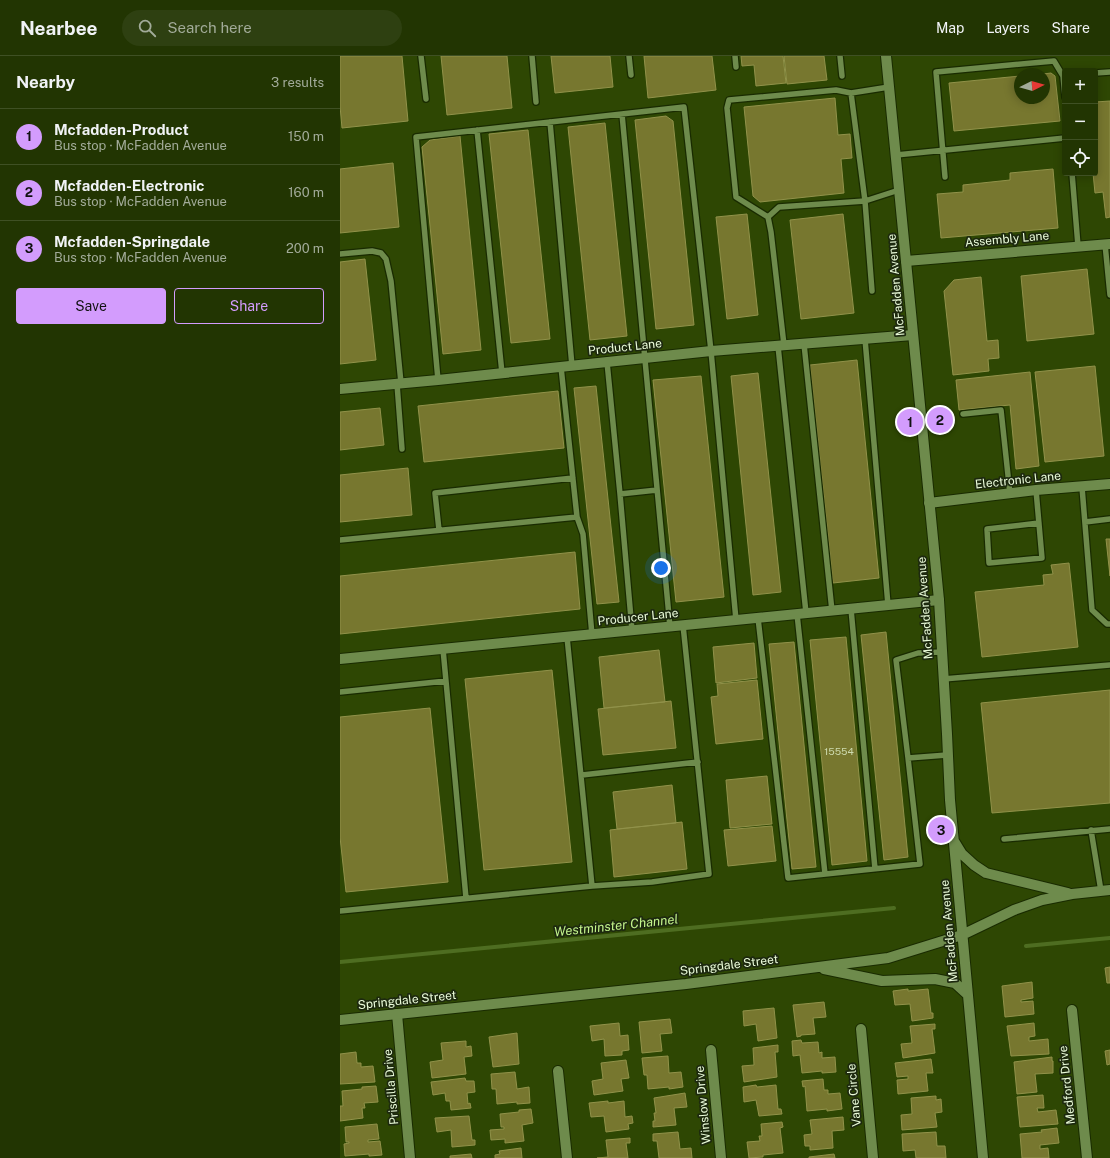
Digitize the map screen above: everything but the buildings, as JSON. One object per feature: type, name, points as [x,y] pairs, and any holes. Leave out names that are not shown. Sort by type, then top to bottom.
[{"type":"street","name":"McFadden Avenue","points":[[886,56],[939,600],[953,839],[983,1158]]},
{"type":"street","name":"Assembly Lane","points":[[906,261],[1108,244]]},
{"type":"street","name":"Product Lane","points":[[340,389],[711,351],[913,335]]},
{"type":"street","name":"Electronic Lane","points":[[929,503],[1036,490],[1110,484]]},
{"type":"street","name":"Producer Lane","points":[[340,659],[939,600]]},
{"type":"street","points":[[953,839],[962,854],[986,873],[1072,894]]},
{"type":"street","name":"Springdale Street","points":[[340,1020],[678,985],[888,958],[962,936],[1014,910],[1042,900],[1072,894],[1106,890]]},
{"type":"street","points":[[816,968],[882,981],[935,979],[955,983],[967,994]]},
{"type":"street","name":"Medford Drive","points":[[1072,1010],[1087,1158]]},
{"type":"street","name":"Priscilla Drive","points":[[397,1014],[410,1158]]},
{"type":"street","name":"Vane Circle","points":[[862,1029],[873,1158]]},
{"type":"street","name":"Winslow Drive","points":[[711,1050],[721,1158]]},
{"type":"street","points":[[558,1070],[567,1158]]},
{"type":"lane","points":[[421,56],[426,99]]},
{"type":"lane","points":[[532,56],[536,102]]},
{"type":"lane","points":[[629,56],[631,75]]},
{"type":"lane","points":[[735,56],[736,67]]},
{"type":"lane","points":[[840,56],[842,76]]},
{"type":"lane","points":[[945,177],[936,72],[1054,61],[1062,73]]},
{"type":"lane","points":[[1098,73],[1110,72]]},
{"type":"lane","points":[[825,874],[771,232],[768,217],[736,196],[727,108],[729,100],[836,90],[851,93],[889,87]]},
{"type":"lane","points":[[851,93],[865,201],[872,291]]},
{"type":"lane","points":[[438,380],[416,137],[684,107],[711,351],[736,620]]},
{"type":"lane","points":[[622,114],[670,627]]},
{"type":"lane","points":[[550,122],[572,366]]},
{"type":"lane","points":[[477,130],[502,373]]},
{"type":"lane","points":[[896,155],[1062,138]]},
{"type":"lane","points":[[1072,176],[1078,246]]},
{"type":"lane","points":[[768,217],[779,207],[865,201],[899,190]]},
{"type":"lane","points":[[1108,244],[1110,294]]},
{"type":"lane","points":[[340,254],[372,251],[381,253],[386,259],[391,281],[399,384],[402,449]]},
{"type":"lane","points":[[865,339],[888,605]]},
{"type":"lane","points":[[804,344],[832,611]]},
{"type":"lane","points":[[607,362],[632,630]]},
{"type":"lane","points":[[561,367],[577,516],[584,534],[592,634]]},
{"type":"lane","points":[[963,414],[1001,410],[1010,494]]},
{"type":"lane","points":[[439,530],[435,492],[573,478]]},
{"type":"lane","points":[[1082,487],[1092,610],[1107,624],[1110,624]]},
{"type":"lane","points":[[620,494],[658,490]]},
{"type":"lane","points":[[1036,490],[1039,523],[1042,558],[989,563],[987,529],[1039,523]]},
{"type":"lane","points":[[340,540],[577,516]]},
{"type":"lane","points":[[1085,522],[1110,519]]},
{"type":"lane","points":[[851,609],[875,869]]},
{"type":"lane","points":[[758,618],[788,878],[920,864],[896,660],[918,654],[942,652]]},
{"type":"lane","points":[[340,910],[592,886],[652,882],[709,874],[683,625]]},
{"type":"lane","points":[[568,637],[592,886]]},
{"type":"lane","points":[[443,649],[466,898]]},
{"type":"lane","points":[[944,679],[1110,665]]},
{"type":"lane","points":[[340,692],[446,681]]},
{"type":"lane","points":[[908,758],[948,755]]},
{"type":"lane","points":[[582,775],[698,762]]},
{"type":"lane","points":[[1004,839],[1110,829]]},
{"type":"lane","points":[[1090,830],[1106,890]]},
{"type":"waterway","name":"Westminster Channel","points":[[340,962],[894,908]]},
{"type":"waterway","name":"Westminster Channel","points":[[1026,946],[1110,938]]},
{"type":"place","name":"Mcfadden-Electronic","points":[[940,420]]},
{"type":"place","name":"Mcfadden-Product","points":[[910,422]]},
{"type":"place","name":"Mcfadden-Springdale","points":[[941,830]]}]
